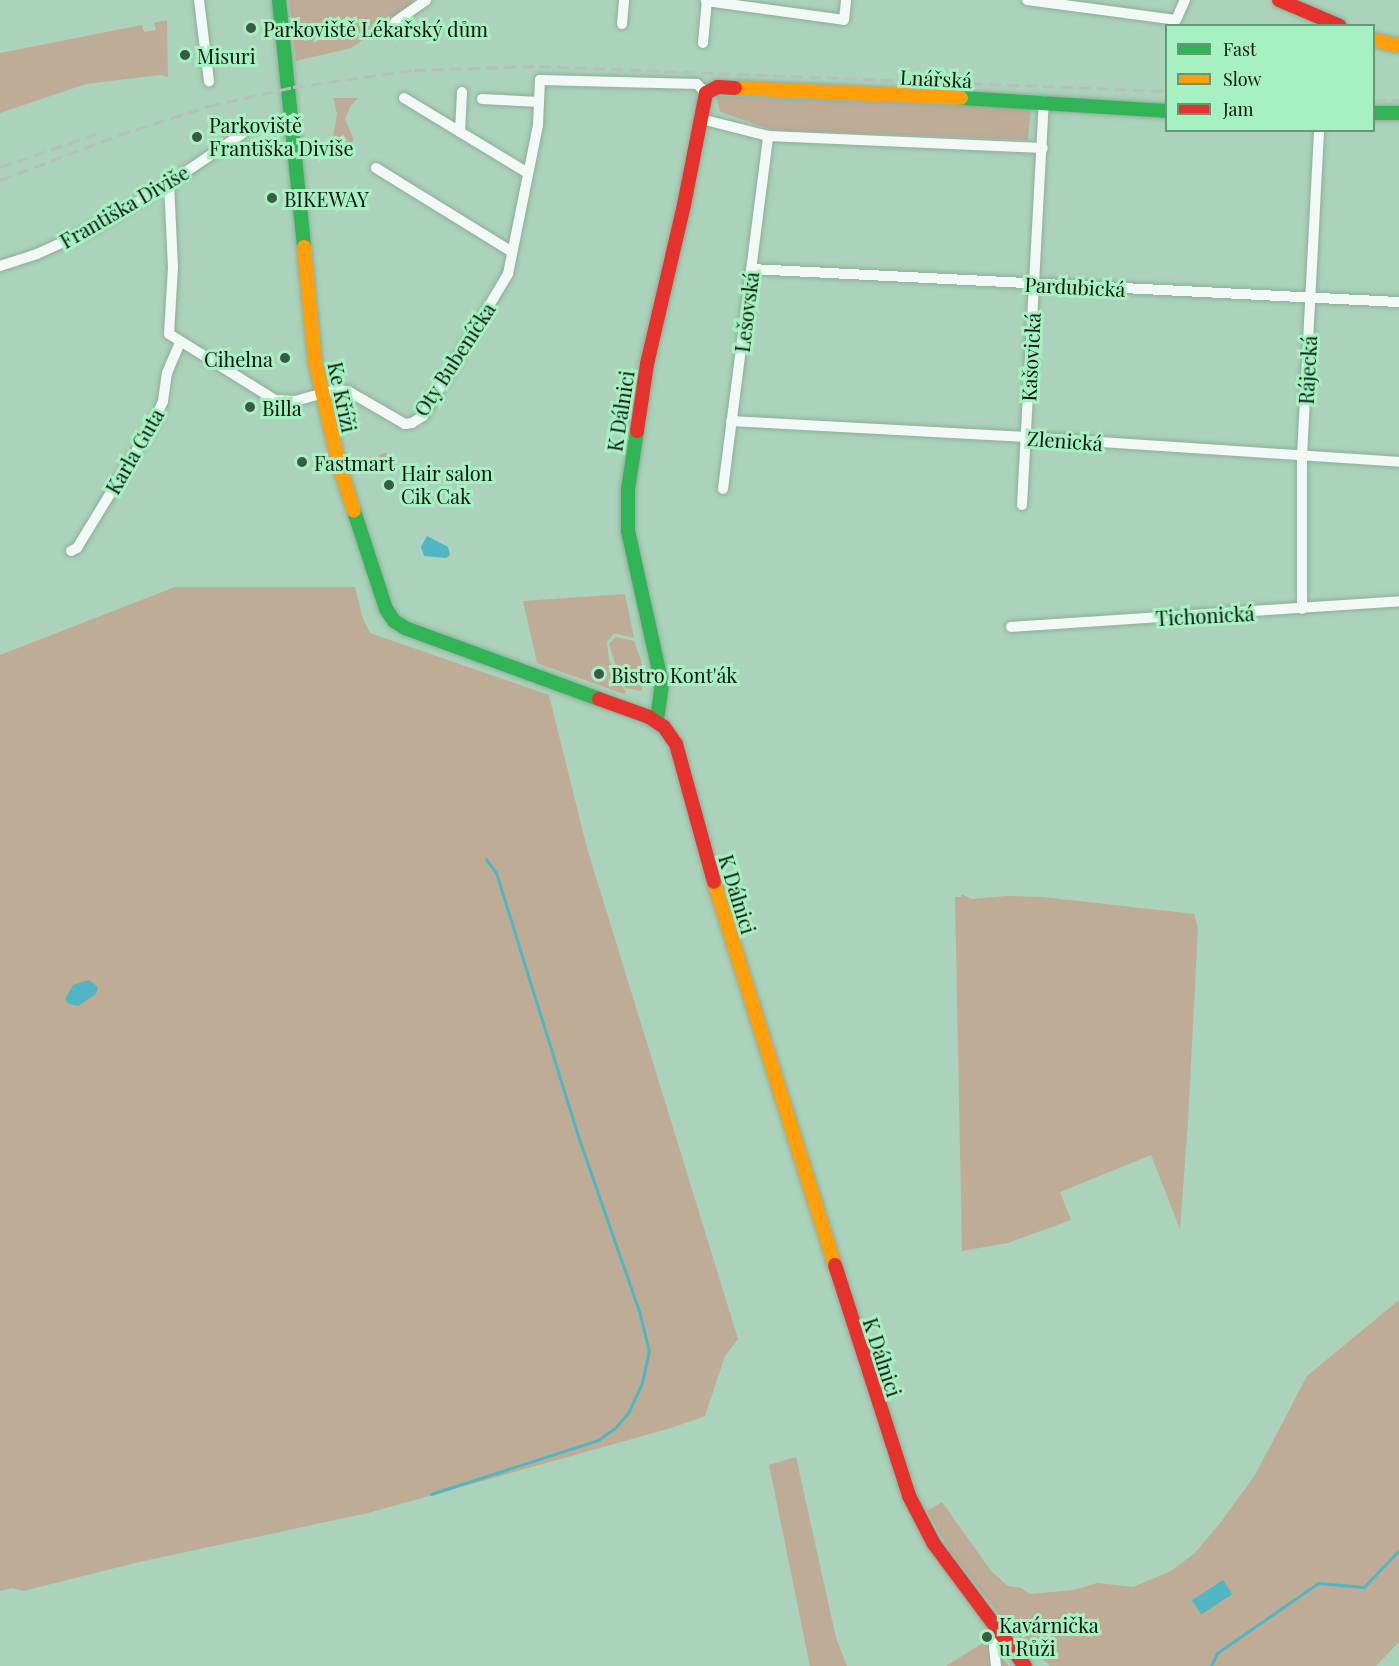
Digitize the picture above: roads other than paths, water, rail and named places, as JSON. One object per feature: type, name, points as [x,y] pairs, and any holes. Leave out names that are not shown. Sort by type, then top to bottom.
[{"type":"street","points":[[199,0],[209,81]]},
{"type":"street","name":"Ke Kříži","points":[[279,0],[308,308],[321,394],[352,507],[386,609],[394,621],[414,632],[657,721]]},
{"type":"street","points":[[622,24],[624,0]]},
{"type":"street","points":[[703,43],[706,1],[844,20],[846,0]]},
{"type":"street","points":[[1027,0],[1176,20],[1185,0]]},
{"type":"street","points":[[1279,0],[1335,24]]},
{"type":"street","points":[[395,22],[423,1]]},
{"type":"street","points":[[1375,40],[1399,46]]},
{"type":"street","name":"Oty Bubeníčka","points":[[321,394],[335,390],[348,391],[405,424],[423,416],[508,274],[538,125],[540,80],[697,84],[706,93]]},
{"type":"street","name":"Lnářská","points":[[706,93],[718,87],[1044,102],[1165,111]]},
{"type":"street","points":[[460,132],[462,92]]},
{"type":"street","name":"K Dálnici","points":[[706,93],[684,205],[647,364],[628,489],[628,531],[631,550],[662,684],[657,721],[671,735],[680,755],[722,912],[909,1496],[934,1544],[1025,1666]]},
{"type":"street","points":[[404,98],[528,173]]},
{"type":"street","points":[[482,99],[539,102]]},
{"type":"street","name":"Kašovická","points":[[1022,505],[1044,102]]},
{"type":"street","points":[[1375,113],[1399,113]]},
{"type":"street","points":[[701,119],[768,136],[1043,148]]},
{"type":"street","name":"Rájecká","points":[[1302,609],[1302,456],[1319,132]]},
{"type":"street","name":"Františka Diviše","points":[[0,266],[69,240],[169,183],[242,134]]},
{"type":"street","name":"Lešovská","points":[[723,489],[768,136]]},
{"type":"street","points":[[376,168],[512,252]]},
{"type":"street","points":[[169,183],[173,267],[167,328],[169,334],[275,400],[295,401],[321,394]]},
{"type":"street","name":"Pardubická","points":[[751,269],[1399,302]]},
{"type":"street","name":"Karla Guta","points":[[71,551],[77,548],[152,426],[163,401],[167,373],[180,342]]},
{"type":"street","name":"Zlenická","points":[[731,422],[1026,437],[1399,462]]},
{"type":"street","name":"Tichonická","points":[[1011,627],[1399,601]]},
{"type":"street","points":[[996,1666],[994,1646],[1001,1636]]},
{"type":"water","points":[[427,536],[448,547],[450,555],[446,558],[424,556],[421,547]]},
{"type":"water","points":[[89,980],[98,987],[96,994],[78,1006],[69,1004],[65,999],[73,985]]},
{"type":"water","points":[[1223,1580],[1232,1594],[1201,1614],[1192,1600]]},
{"type":"waterway","points":[[431,1494],[598,1440],[614,1429],[628,1413],[642,1383],[649,1351],[640,1314],[579,1139],[496,873],[486,859]]},
{"type":"waterway","points":[[1211,1666],[1217,1653],[1318,1583],[1364,1587],[1399,1550]]},
{"type":"railway","points":[[0,180],[119,135],[209,106],[293,87],[414,70],[539,66],[1165,91]]},
{"type":"railway","points":[[1375,100],[1399,100]]},
{"type":"railway","points":[[0,167],[96,134]]},
{"type":"place","name":"Parkoviště Lékařský dům","points":[[251,28]]},
{"type":"place","name":"Misuri","points":[[185,55]]},
{"type":"place","name":"Parkoviště Františka Diviše","points":[[197,137]]},
{"type":"place","name":"BIKEWAY","points":[[272,198]]},
{"type":"place","name":"Cihelna","points":[[285,358]]},
{"type":"place","name":"Billa","points":[[250,407]]},
{"type":"place","name":"Fastmart","points":[[302,462]]},
{"type":"place","name":"Hair salon Cik Cak","points":[[389,485]]},
{"type":"place","name":"Bistro Kont'ák","points":[[599,674]]},
{"type":"place","name":"Kavárnička u Růži","points":[[987,1637]]}]
